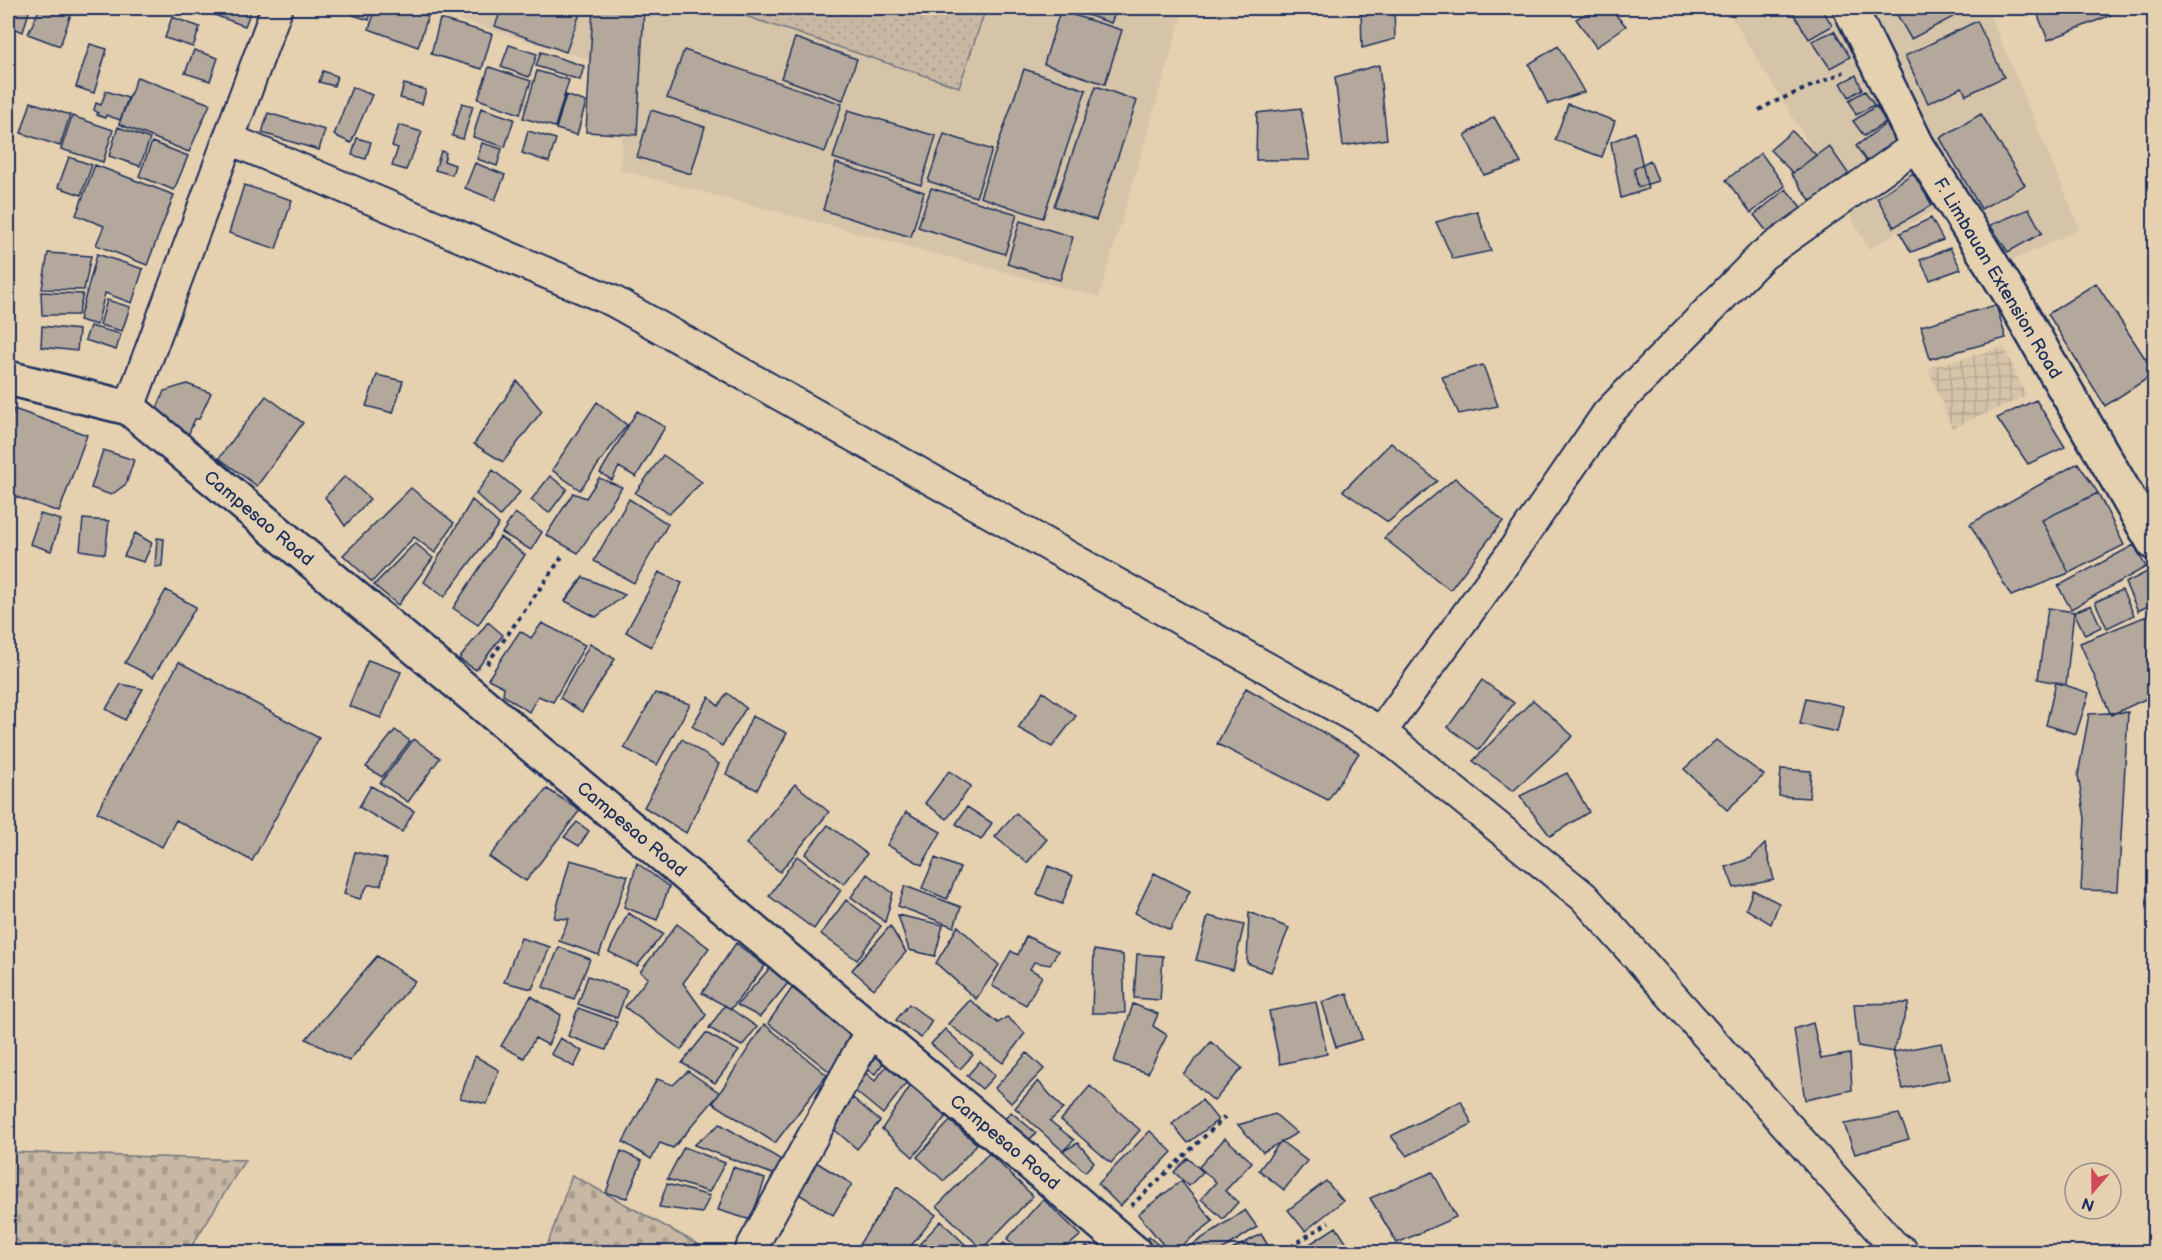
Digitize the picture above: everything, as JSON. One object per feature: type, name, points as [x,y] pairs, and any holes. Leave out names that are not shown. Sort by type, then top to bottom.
[{"type":"street","points":[[8,378],[129,408],[277,8]]},
{"type":"street","name":"F. Limbauan Extension Road","points":[[1850,8],[1917,145],[2007,289],[2154,543]]},
{"type":"street","points":[[229,139],[613,301],[1381,732],[1584,897],[1893,1245],[1903,1252]]},
{"type":"street","points":[[1381,732],[1508,558],[1606,414],[1763,255],[1917,145]]},
{"type":"street","name":"Campesao Road","points":[[129,408],[1134,1252]]},
{"type":"street","points":[[751,1249],[871,1030]]},
{"type":"path","points":[[1759,110],[1825,82],[1874,56]]},
{"type":"path","points":[[467,692],[564,554]]},
{"type":"path","points":[[1107,1229],[1225,1117]]},
{"type":"path","points":[[1283,1252],[1329,1222]]},
{"type":"shaded area","points":[[420,8],[1184,8],[1099,297],[620,170],[627,73]]},
{"type":"shaded area","points":[[1726,8],[1832,8],[1940,207],[1869,249],[1816,155]]},
{"type":"shaded area","points":[[1870,8],[1987,8],[2080,229],[2013,260],[1925,124]]},
{"type":"shaded area","points":[[2004,347],[2026,396],[1952,428],[1928,368]]},
{"type":"green space","points":[[721,8],[986,8],[959,87]]},
{"type":"green space","points":[[8,1152],[245,1160],[188,1252],[8,1252]]},
{"type":"green space","points":[[572,1175],[712,1252],[545,1252]]},
{"type":"building","points":[[12,8],[30,8],[23,32],[8,26]]},
{"type":"building","points":[[40,8],[73,8],[60,46],[28,34]]},
{"type":"building","points":[[204,8],[252,8],[245,26],[203,11]]},
{"type":"building","points":[[356,8],[372,8],[369,20],[353,15]]},
{"type":"building","points":[[376,8],[402,8],[428,16],[418,47],[369,29]]},
{"type":"building","points":[[502,8],[582,8],[566,52],[495,26]]},
{"type":"building","points":[[593,8],[644,8],[637,135],[586,132]]},
{"type":"building","points":[[1066,8],[1117,8],[1111,23]]},
{"type":"building","points":[[1361,8],[1394,8],[1395,39],[1362,48]]},
{"type":"building","points":[[1596,8],[1609,8],[1626,26],[1596,47],[1576,19]]},
{"type":"building","points":[[1800,8],[1822,8],[1832,26],[1809,39],[1793,13]]},
{"type":"building","points":[[1893,8],[1948,8],[1953,17],[1911,39]]},
{"type":"building","points":[[2035,8],[2108,8],[2111,15],[2048,40]]},
{"type":"building","points":[[1060,11],[1122,30],[1105,84],[1044,64]]},
{"type":"building","points":[[172,17],[200,27],[193,47],[165,38]]},
{"type":"building","points":[[440,19],[492,34],[482,69],[431,54]]},
{"type":"building","points":[[1977,21],[2004,77],[1966,95],[1962,87],[1928,103],[1905,56]]},
{"type":"building","points":[[1834,31],[1850,57],[1830,68],[1812,41]]},
{"type":"building","points":[[795,38],[857,59],[843,100],[781,78]]},
{"type":"building","points":[[90,44],[107,49],[94,93],[76,87]]},
{"type":"building","points":[[509,45],[537,54],[529,77],[501,67]]},
{"type":"building","points":[[1558,46],[1584,92],[1548,104],[1529,64]]},
{"type":"building","points":[[194,50],[218,58],[210,81],[185,73]]},
{"type":"building","points":[[684,50],[842,104],[825,152],[667,98]]},
{"type":"building","points":[[541,52],[584,66],[580,80],[536,66]]},
{"type":"building","points":[[1379,65],[1387,139],[1343,146],[1335,77]]},
{"type":"building","points":[[489,67],[531,81],[520,114],[478,99]]},
{"type":"building","points":[[1024,69],[1086,90],[1043,218],[980,197]]},
{"type":"building","points":[[323,71],[337,76],[334,86],[319,82]]},
{"type":"building","points":[[537,71],[569,80],[555,127],[523,118]]},
{"type":"building","points":[[1856,75],[1862,89],[1849,97],[1841,83]]},
{"type":"building","points":[[137,77],[210,104],[189,152],[119,124]]},
{"type":"building","points":[[404,84],[426,90],[422,104],[400,98]]},
{"type":"building","points":[[1096,86],[1137,101],[1096,220],[1054,206]]},
{"type":"building","points":[[352,87],[372,95],[351,143],[334,135]]},
{"type":"building","points":[[106,91],[128,98],[120,120],[106,115],[105,118],[97,115],[98,113],[94,110],[96,103],[101,105]]},
{"type":"building","points":[[1865,91],[1874,105],[1856,115],[1849,100]]},
{"type":"building","points":[[566,95],[586,102],[577,135],[556,129]]},
{"type":"building","points":[[31,102],[70,115],[60,146],[21,133]]},
{"type":"building","points":[[462,103],[473,106],[463,139],[452,136]]},
{"type":"building","points":[[1568,104],[1615,121],[1602,157],[1555,140]]},
{"type":"building","points":[[1876,106],[1886,122],[1864,136],[1853,121]]},
{"type":"building","points":[[481,108],[514,119],[505,147],[473,137]]},
{"type":"building","points":[[1301,108],[1310,160],[1256,160],[1257,113]]},
{"type":"building","points":[[651,110],[705,127],[691,174],[637,157]]},
{"type":"building","points":[[848,110],[936,136],[921,185],[833,158]]},
{"type":"building","points":[[268,113],[325,130],[319,150],[262,133]]},
{"type":"building","points":[[1981,114],[2025,185],[1981,209],[1940,138]]},
{"type":"building","points":[[72,116],[113,130],[103,162],[61,149]]},
{"type":"building","points":[[1494,117],[1521,163],[1484,175],[1465,135]]},
{"type":"building","points":[[1887,123],[1900,145],[1871,168],[1856,146]]},
{"type":"building","points":[[399,125],[422,132],[406,170],[392,166],[398,148],[392,146]]},
{"type":"building","points":[[118,127],[150,139],[140,166],[109,156]]},
{"type":"building","points":[[528,131],[556,139],[549,162],[522,153]]},
{"type":"building","points":[[1792,131],[1816,155],[1793,173],[1770,150]]},
{"type":"building","points":[[1635,132],[1648,189],[1621,198],[1611,142]]},
{"type":"building","points":[[944,134],[992,150],[976,197],[928,181]]},
{"type":"building","points":[[357,138],[371,142],[366,159],[352,155]]},
{"type":"building","points":[[152,142],[188,156],[174,190],[139,176]]},
{"type":"building","points":[[482,143],[502,149],[497,166],[477,159]]},
{"type":"building","points":[[1829,146],[1850,176],[1813,204],[1791,174]]},
{"type":"building","points":[[441,151],[446,153],[444,161],[455,165],[452,175],[435,170]]},
{"type":"building","points":[[1761,153],[1785,186],[1751,213],[1726,180]]},
{"type":"building","points":[[69,157],[92,165],[81,195],[58,187]]},
{"type":"building","points":[[1650,160],[1658,181],[1638,187],[1634,169]]},
{"type":"building","points":[[475,163],[505,175],[495,200],[465,188]]},
{"type":"building","points":[[836,163],[924,192],[911,237],[823,210]]},
{"type":"building","points":[[95,165],[174,195],[147,265],[96,245],[104,226],[76,215]]},
{"type":"building","points":[[1913,173],[1932,205],[1894,227],[1877,198]]},
{"type":"building","points":[[244,185],[292,200],[276,249],[229,233]]},
{"type":"building","points":[[931,188],[1017,214],[1005,254],[918,227]]},
{"type":"building","points":[[1786,189],[1805,212],[1772,238],[1754,215]]},
{"type":"building","points":[[2029,209],[2042,233],[2008,252],[1990,225]]},
{"type":"building","points":[[1477,211],[1491,251],[1453,259],[1436,222]]},
{"type":"building","points":[[1931,218],[1943,240],[1911,252],[1900,233]]},
{"type":"building","points":[[1020,221],[1073,237],[1060,280],[1007,264]]},
{"type":"building","points":[[1950,248],[1961,269],[1930,280],[1920,260]]},
{"type":"building","points":[[48,253],[91,256],[84,290],[42,289]]},
{"type":"building","points":[[97,254],[143,269],[132,303],[105,293],[97,325],[79,320]]},
{"type":"building","points":[[2096,283],[2154,372],[2105,406],[2048,314]]},
{"type":"building","points":[[41,292],[83,294],[78,315],[42,315]]},
{"type":"building","points":[[107,300],[130,307],[122,331],[100,325]]},
{"type":"building","points":[[1996,305],[2006,338],[1930,359],[1921,326]]},
{"type":"building","points":[[42,326],[79,330],[77,351],[41,347]]},
{"type":"building","points":[[90,326],[121,334],[116,350],[85,340]]},
{"type":"building","points":[[1483,365],[1498,406],[1459,414],[1442,377]]},
{"type":"building","points":[[377,375],[403,381],[393,413],[366,406]]},
{"type":"building","points":[[517,381],[542,411],[503,462],[474,444]]},
{"type":"building","points":[[187,384],[211,393],[199,419],[195,419],[187,438],[151,423],[164,391]]},
{"type":"building","points":[[266,396],[303,423],[257,486],[219,458]]},
{"type":"building","points":[[2036,400],[2065,447],[2028,464],[1997,418]]},
{"type":"building","points":[[597,402],[627,425],[580,490],[552,470]]},
{"type":"building","points":[[14,409],[87,435],[59,512],[8,494],[8,426]]},
{"type":"building","points":[[637,411],[665,427],[636,477],[619,467],[612,480],[600,473]]},
{"type":"building","points":[[1391,443],[1437,481],[1388,522],[1343,491]]},
{"type":"building","points":[[103,450],[134,460],[126,484],[111,495],[91,488]]},
{"type":"building","points":[[663,455],[702,482],[669,514],[635,493]]},
{"type":"building","points":[[2078,463],[2098,493],[2042,520],[2069,573],[2011,596],[1970,524]]},
{"type":"building","points":[[493,470],[520,492],[500,516],[476,494]]},
{"type":"building","points":[[345,476],[370,499],[345,526],[325,497]]},
{"type":"building","points":[[550,476],[567,489],[549,513],[531,500]]},
{"type":"building","points":[[599,478],[622,487],[578,553],[546,535],[573,493],[586,498]]},
{"type":"building","points":[[1455,478],[1503,521],[1450,590],[1384,538]]},
{"type":"building","points":[[411,488],[454,523],[435,553],[414,537],[372,582],[343,555]]},
{"type":"building","points":[[2098,493],[2124,545],[2069,573],[2042,520]]},
{"type":"building","points":[[629,499],[668,524],[634,583],[594,561]]},
{"type":"building","points":[[472,500],[499,524],[444,597],[424,582]]},
{"type":"building","points":[[515,513],[542,532],[531,550],[502,533]]},
{"type":"building","points":[[40,514],[61,520],[51,551],[30,544]]},
{"type":"building","points":[[83,519],[109,521],[105,554],[80,550]]},
{"type":"building","points":[[135,533],[152,543],[144,562],[124,556]]},
{"type":"building","points":[[500,537],[525,555],[478,625],[453,608]]},
{"type":"building","points":[[157,538],[164,539],[162,566],[155,567]]},
{"type":"building","points":[[415,543],[433,558],[398,605],[374,585]]},
{"type":"building","points":[[2134,545],[2146,567],[2071,609],[2058,586]]},
{"type":"building","points":[[2149,571],[2154,582],[2154,603],[2138,611],[2125,583]]},
{"type":"building","points":[[659,572],[682,583],[651,647],[626,632]]},
{"type":"building","points":[[583,577],[625,595],[596,617],[565,601]]},
{"type":"building","points":[[166,590],[196,607],[153,677],[125,663]]},
{"type":"building","points":[[2122,590],[2134,615],[2107,628],[2095,602]]},
{"type":"building","points":[[2091,605],[2101,627],[2085,635],[2074,612]]},
{"type":"building","points":[[2048,608],[2074,612],[2066,685],[2038,679]]},
{"type":"building","points":[[2154,613],[2154,695],[2111,715],[2080,643]]},
{"type":"building","points":[[488,622],[503,635],[476,670],[459,659]]},
{"type":"building","points":[[542,623],[585,645],[553,702],[538,696],[529,712],[503,695],[504,687],[488,679],[520,631],[531,638]]},
{"type":"building","points":[[590,644],[615,659],[582,712],[560,698]]},
{"type":"building","points":[[368,660],[401,672],[381,718],[349,706]]},
{"type":"building","points":[[179,662],[319,738],[252,861],[176,820],[162,847],[97,812]]},
{"type":"building","points":[[1482,680],[1514,703],[1479,750],[1448,727]]},
{"type":"building","points":[[2056,682],[2089,693],[2076,734],[2046,725]]},
{"type":"building","points":[[121,684],[143,689],[125,720],[106,709]]},
{"type":"building","points":[[1246,688],[1359,753],[1328,800],[1217,744]]},
{"type":"building","points":[[1043,692],[1076,716],[1052,747],[1018,728]]},
{"type":"building","points":[[655,693],[690,704],[657,765],[624,748]]},
{"type":"building","points":[[727,693],[746,708],[722,746],[692,726],[709,697],[718,706]]},
{"type":"building","points":[[1806,698],[1843,706],[1837,732],[1800,724]]},
{"type":"building","points":[[1533,700],[1573,736],[1513,791],[1473,761]]},
{"type":"building","points":[[2128,712],[2118,891],[2081,890],[2085,819],[2078,775],[2089,714]]},
{"type":"building","points":[[752,716],[787,733],[757,790],[726,774]]},
{"type":"building","points":[[395,730],[410,741],[382,777],[366,767]]},
{"type":"building","points":[[414,739],[440,758],[408,802],[380,783]]},
{"type":"building","points":[[682,739],[719,764],[686,833],[644,807]]},
{"type":"building","points":[[1716,740],[1764,775],[1727,810],[1684,769]]},
{"type":"building","points":[[1781,769],[1811,771],[1809,798],[1779,796]]},
{"type":"building","points":[[949,771],[971,786],[947,819],[925,803]]},
{"type":"building","points":[[1567,773],[1589,812],[1550,836],[1520,796]]},
{"type":"building","points":[[795,784],[829,812],[780,872],[746,844]]},
{"type":"building","points":[[371,786],[414,811],[402,832],[359,807]]},
{"type":"building","points":[[547,789],[580,810],[526,881],[489,857]]},
{"type":"building","points":[[967,807],[992,823],[981,840],[956,824]]},
{"type":"building","points":[[906,812],[941,832],[922,865],[887,845]]},
{"type":"building","points":[[1016,813],[1047,839],[1027,863],[995,837]]},
{"type":"building","points":[[577,822],[589,831],[579,846],[564,837]]},
{"type":"building","points":[[828,825],[867,854],[844,884],[805,854]]},
{"type":"building","points":[[1765,844],[1774,880],[1734,888],[1726,867],[1751,858]]},
{"type":"building","points":[[355,852],[387,859],[381,885],[368,885],[360,899],[344,894]]},
{"type":"building","points":[[797,856],[841,890],[814,929],[769,896]]},
{"type":"building","points":[[935,858],[960,868],[947,899],[922,888]]},
{"type":"building","points":[[570,860],[628,876],[599,955],[559,941],[569,919],[554,918]]},
{"type":"building","points":[[637,863],[669,887],[657,920],[624,907]]},
{"type":"building","points":[[1048,866],[1073,876],[1062,904],[1037,894]]},
{"type":"building","points":[[1154,873],[1190,891],[1170,930],[1135,913]]},
{"type":"building","points":[[867,874],[893,893],[885,922],[851,897]]},
{"type":"building","points":[[905,886],[961,907],[954,927],[898,906]]},
{"type":"building","points":[[1753,890],[1779,903],[1771,924],[1746,909]]},
{"type":"building","points":[[846,900],[881,926],[857,960],[821,934]]},
{"type":"building","points":[[1249,912],[1289,928],[1271,972],[1247,963]]},
{"type":"building","points":[[628,913],[663,934],[637,966],[609,952]]},
{"type":"building","points":[[898,915],[943,925],[935,956],[909,950]]},
{"type":"building","points":[[1208,916],[1244,925],[1233,970],[1196,960]]},
{"type":"building","points":[[677,924],[709,948],[683,983],[706,1015],[681,1050],[625,1007],[648,978],[640,972]]},
{"type":"building","points":[[890,926],[906,952],[874,989],[852,970]]},
{"type":"building","points":[[958,926],[999,965],[976,999],[936,963]]},
{"type":"building","points":[[1026,936],[1058,951],[1050,965],[1034,962],[1030,969],[1042,976],[1026,1005],[992,986],[1011,951],[1018,955]]},
{"type":"building","points":[[521,938],[550,947],[532,989],[504,982]]},
{"type":"building","points":[[736,943],[765,966],[731,1009],[702,993]]},
{"type":"building","points":[[559,947],[590,959],[574,999],[543,987]]},
{"type":"building","points":[[1094,950],[1123,955],[1125,1013],[1092,1013]]},
{"type":"building","points":[[1137,954],[1163,956],[1160,1000],[1134,998]]},
{"type":"building","points":[[377,956],[415,981],[349,1061],[306,1039]]},
{"type":"building","points":[[770,968],[788,983],[760,1017],[737,1005]]},
{"type":"building","points":[[588,976],[627,990],[617,1018],[578,1004]]},
{"type":"building","points":[[792,988],[853,1034],[830,1072],[768,1023]]},
{"type":"building","points":[[1347,993],[1362,1039],[1336,1047],[1322,1002]]},
{"type":"building","points":[[531,996],[561,1015],[548,1045],[535,1038],[524,1058],[501,1046]]},
{"type":"building","points":[[970,1000],[998,1023],[1007,1017],[1025,1033],[1003,1063],[948,1024]]},
{"type":"building","points":[[1316,1002],[1327,1054],[1280,1064],[1269,1011]]},
{"type":"building","points":[[1909,1003],[1893,1052],[1858,1046],[1854,1004]]},
{"type":"building","points":[[909,1004],[932,1021],[921,1038],[896,1020]]},
{"type":"building","points":[[1133,1004],[1158,1014],[1153,1026],[1167,1035],[1148,1073],[1114,1062]]},
{"type":"building","points":[[725,1005],[757,1027],[742,1046],[709,1028]]},
{"type":"building","points":[[578,1008],[617,1022],[606,1050],[568,1036]]},
{"type":"building","points":[[1813,1023],[1821,1059],[1850,1054],[1852,1090],[1805,1100],[1794,1029]]},
{"type":"building","points":[[764,1024],[827,1075],[775,1143],[713,1103]]},
{"type":"building","points":[[945,1029],[973,1055],[960,1069],[931,1044]]},
{"type":"building","points":[[706,1033],[739,1051],[715,1083],[682,1063]]},
{"type":"building","points":[[560,1038],[582,1051],[574,1067],[551,1054]]},
{"type":"building","points":[[1211,1042],[1242,1068],[1214,1101],[1183,1074]]},
{"type":"building","points":[[1941,1043],[1950,1079],[1903,1089],[1893,1052]]},
{"type":"building","points":[[872,1053],[884,1062],[875,1074],[862,1066]]},
{"type":"building","points":[[1027,1053],[1044,1069],[1011,1103],[995,1088]]},
{"type":"building","points":[[475,1056],[499,1070],[487,1104],[460,1098]]},
{"type":"building","points":[[980,1061],[995,1075],[982,1089],[967,1076]]},
{"type":"building","points":[[887,1065],[907,1082],[883,1114],[849,1086],[862,1070],[875,1081]]},
{"type":"building","points":[[688,1071],[720,1093],[673,1148],[660,1143],[651,1159],[623,1142],[657,1079],[673,1085]]},
{"type":"building","points":[[1038,1081],[1063,1109],[1050,1121],[1074,1140],[1063,1151],[1015,1108]]},
{"type":"building","points":[[911,1085],[947,1115],[913,1157],[882,1129]]},
{"type":"building","points":[[1090,1086],[1140,1130],[1111,1163],[1061,1120]]},
{"type":"building","points":[[853,1098],[880,1121],[857,1149],[830,1126]]},
{"type":"building","points":[[1202,1100],[1218,1120],[1188,1143],[1172,1124]]},
{"type":"building","points":[[1461,1101],[1472,1124],[1407,1156],[1391,1136]]},
{"type":"building","points":[[1011,1112],[1036,1133],[1029,1140],[1004,1120]]},
{"type":"building","points":[[1275,1114],[1297,1133],[1263,1152],[1238,1125]]},
{"type":"building","points":[[1899,1114],[1909,1139],[1855,1154],[1844,1124]]},
{"type":"building","points":[[950,1121],[977,1144],[944,1181],[917,1157]]},
{"type":"building","points":[[720,1124],[785,1162],[778,1176],[694,1145]]},
{"type":"building","points":[[1150,1131],[1172,1152],[1120,1206],[1098,1184]]},
{"type":"building","points":[[1225,1138],[1252,1162],[1225,1191],[1238,1202],[1223,1219],[1201,1199],[1216,1182],[1199,1167]]},
{"type":"building","points":[[1281,1141],[1307,1161],[1284,1190],[1259,1170]]},
{"type":"building","points":[[1078,1143],[1094,1162],[1085,1172],[1063,1151]]},
{"type":"building","points":[[684,1147],[725,1163],[709,1192],[667,1179]]},
{"type":"building","points":[[621,1151],[642,1161],[627,1198],[606,1193]]},
{"type":"building","points":[[989,1153],[1033,1196],[982,1249],[937,1206]]},
{"type":"building","points":[[1188,1158],[1203,1172],[1189,1186],[1174,1172]]},
{"type":"building","points":[[816,1162],[852,1184],[833,1215],[797,1193]]},
{"type":"building","points":[[733,1167],[765,1179],[751,1220],[718,1210]]},
{"type":"building","points":[[1433,1172],[1456,1217],[1397,1243],[1370,1198]]},
{"type":"building","points":[[1181,1181],[1213,1221],[1173,1252],[1169,1252],[1138,1214]]},
{"type":"building","points":[[1326,1181],[1343,1201],[1305,1231],[1288,1210]]},
{"type":"building","points":[[667,1184],[710,1196],[702,1213],[659,1207]]},
{"type":"building","points":[[897,1187],[936,1215],[906,1252],[854,1252]]},
{"type":"building","points":[[1043,1199],[1081,1235],[1061,1252],[1024,1252],[1007,1239]]},
{"type":"building","points":[[1245,1210],[1257,1227],[1219,1252],[1181,1252]]},
{"type":"building","points":[[941,1221],[970,1249],[967,1252],[912,1252]]},
{"type":"building","points":[[1336,1227],[1349,1247],[1341,1252],[1299,1251]]},
{"type":"building","points":[[1261,1234],[1272,1252],[1228,1252]]},
{"type":"building","points":[[1149,1237],[1162,1248],[1157,1252],[1151,1252],[1143,1243]]},
{"type":"building","points":[[1004,1243],[1014,1252],[994,1252]]},
{"type":"building","points":[[1087,1246],[1095,1252],[1078,1252]]}]
